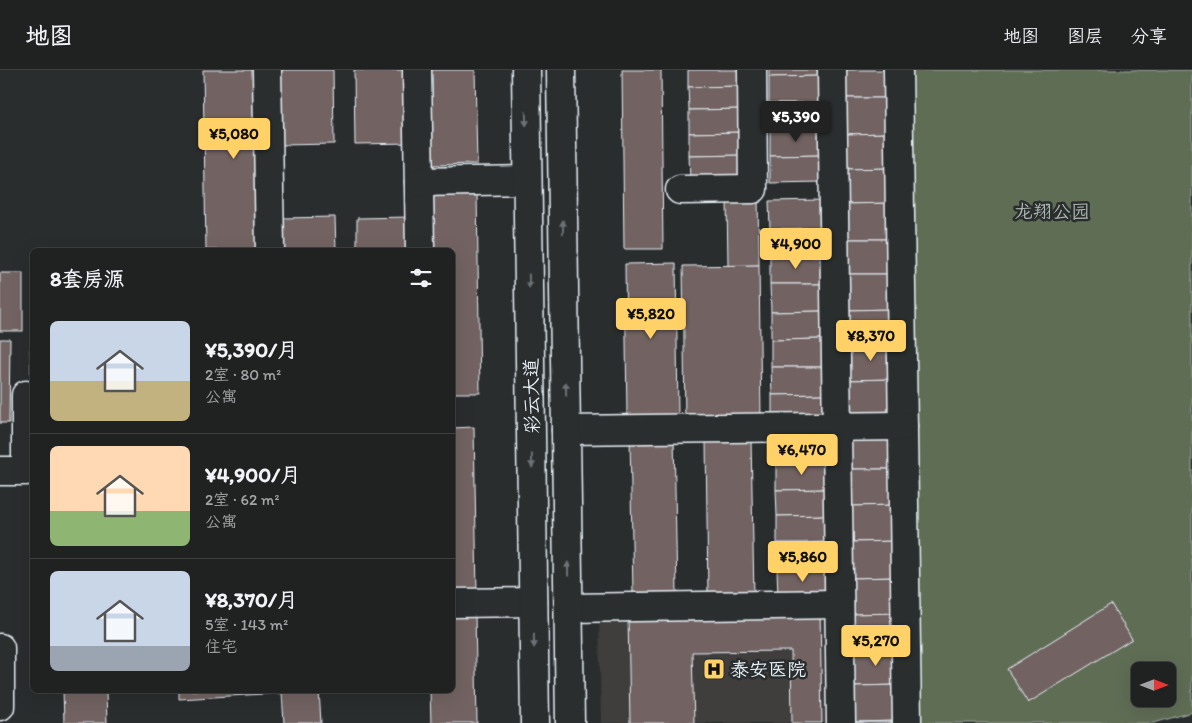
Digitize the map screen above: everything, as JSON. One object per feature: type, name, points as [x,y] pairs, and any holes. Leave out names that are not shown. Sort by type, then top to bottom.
[{"type":"street","points":[[267,70],[270,248]]},
{"type":"street","points":[[417,70],[420,248]]},
{"type":"street","name":"彩云大道","points":[[526,70],[535,723]]},
{"type":"street","name":"彩云大道","points":[[561,70],[570,723]]},
{"type":"street","points":[[680,190],[753,189],[752,70]]},
{"type":"street","points":[[832,70],[841,723]]},
{"type":"street","points":[[898,70],[907,723]]},
{"type":"street","points":[[419,182],[527,180]]},
{"type":"street","points":[[0,471],[26,471],[26,396]]},
{"type":"street","points":[[566,430],[903,426]]},
{"type":"street","points":[[455,603],[534,602]]},
{"type":"street","points":[[569,608],[839,604]]},
{"type":"street","points":[[0,648],[0,706]]},
{"type":"shaded area","name":"泰安医院","points":[[826,611],[829,723],[601,723],[599,615]]},
{"type":"green space","name":"龙翔公园","points":[[911,70],[1192,70],[1192,712],[1154,723],[918,723]]},
{"type":"building","points":[[203,70],[262,70],[265,248],[206,248]]},
{"type":"building","points":[[278,70],[333,70],[334,144],[280,145]]},
{"type":"building","points":[[354,70],[411,70],[412,143],[355,144]]},
{"type":"building","points":[[431,70],[475,70],[477,164],[433,165]]},
{"type":"building","points":[[622,70],[661,70],[663,249],[624,249]]},
{"type":"building","points":[[688,70],[745,70],[745,86],[688,87]]},
{"type":"building","points":[[769,70],[822,70],[822,76],[769,77]]},
{"type":"building","points":[[843,70],[891,70],[891,98],[843,98]]},
{"type":"building","points":[[822,76],[822,103],[769,103],[769,77]]},
{"type":"building","points":[[745,86],[746,109],[689,110],[688,87]]},
{"type":"building","points":[[843,98],[891,98],[892,133],[844,134]]},
{"type":"building","points":[[769,103],[822,103],[822,129],[770,130]]},
{"type":"building","points":[[746,109],[746,132],[689,133],[689,110]]},
{"type":"building","points":[[822,129],[823,155],[770,156],[770,130]]},
{"type":"building","points":[[746,132],[746,155],[689,156],[689,133]]},
{"type":"building","points":[[892,133],[892,168],[844,169],[844,134]]},
{"type":"building","points":[[746,155],[746,178],[690,179],[689,156]]},
{"type":"building","points":[[823,155],[823,182],[770,183],[770,156]]},
{"type":"building","points":[[892,168],[893,203],[845,204],[844,169]]},
{"type":"building","points":[[477,193],[480,393],[455,393],[455,248],[432,248],[431,194]]},
{"type":"building","points":[[727,198],[758,198],[759,265],[728,266]]},
{"type":"building","points":[[821,200],[822,228],[770,229],[769,201]]},
{"type":"building","points":[[893,203],[893,239],[845,239],[845,204]]},
{"type":"building","points":[[335,217],[336,248],[281,248],[281,218]]},
{"type":"building","points":[[411,217],[412,248],[357,248],[357,218]]},
{"type":"building","points":[[822,228],[822,256],[770,257],[770,229]]},
{"type":"building","points":[[845,239],[893,239],[894,274],[846,274]]},
{"type":"building","points":[[822,256],[822,284],[770,284],[770,257]]},
{"type":"building","points":[[676,263],[678,416],[627,417],[625,264]]},
{"type":"building","points":[[759,265],[761,421],[685,422],[683,266]]},
{"type":"building","points":[[0,273],[23,273],[23,331],[0,331]]},
{"type":"building","points":[[846,274],[894,274],[894,309],[846,310]]},
{"type":"building","points":[[770,284],[822,284],[823,311],[771,312]]},
{"type":"building","points":[[894,309],[895,344],[847,345],[846,310]]},
{"type":"building","points":[[823,311],[824,339],[771,340],[771,312]]},
{"type":"building","points":[[0,339],[10,339],[9,423],[0,423]]},
{"type":"building","points":[[824,339],[824,367],[771,367],[771,340]]},
{"type":"building","points":[[895,344],[895,379],[847,380],[847,345]]},
{"type":"building","points":[[771,367],[824,367],[824,394],[772,395]]},
{"type":"building","points":[[895,379],[896,415],[848,415],[847,380]]},
{"type":"building","points":[[824,394],[825,422],[772,423],[772,395]]},
{"type":"building","points":[[474,427],[477,594],[455,595],[455,428]]},
{"type":"building","points":[[850,433],[896,433],[897,469],[851,469]]},
{"type":"building","points":[[674,436],[677,593],[633,594],[630,437]]},
{"type":"building","points":[[775,436],[827,436],[828,462],[776,463]]},
{"type":"building","points":[[751,439],[754,597],[708,598],[706,440]]},
{"type":"building","points":[[828,462],[828,489],[776,490],[776,463]]},
{"type":"building","points":[[851,469],[897,469],[898,505],[851,506]]},
{"type":"building","points":[[828,489],[828,515],[777,516],[776,490]]},
{"type":"building","points":[[898,505],[898,541],[852,542],[851,506]]},
{"type":"building","points":[[828,515],[829,542],[777,543],[777,516]]},
{"type":"building","points":[[898,541],[898,577],[852,578],[852,542]]},
{"type":"building","points":[[829,542],[829,569],[777,570],[777,543]]},
{"type":"building","points":[[829,569],[829,596],[778,596],[777,570]]},
{"type":"building","points":[[898,577],[899,613],[853,614],[852,578]]},
{"type":"building","points":[[1111,604],[1132,639],[1028,703],[1007,669]]},
{"type":"building","points":[[475,613],[477,723],[431,723],[430,693],[455,693],[455,614]]},
{"type":"building","points":[[899,613],[899,649],[853,650],[853,614]]},
{"type":"building","points":[[820,614],[822,723],[792,723],[791,651],[692,652],[694,723],[630,723],[628,617]]},
{"type":"building","points":[[899,649],[900,685],[854,686],[853,650]]},
{"type":"building","points":[[900,685],[901,721],[854,722],[854,686]]},
{"type":"building","points":[[63,693],[106,693],[107,723],[64,723]]},
{"type":"building","points":[[179,693],[282,693],[179,699]]},
{"type":"building","points":[[282,693],[319,693],[321,723],[284,723]]},
{"type":"building","points":[[901,721],[901,723],[854,723],[854,722]]},
{"type":"place","name":"泰安医院","points":[[714,669]]}]
